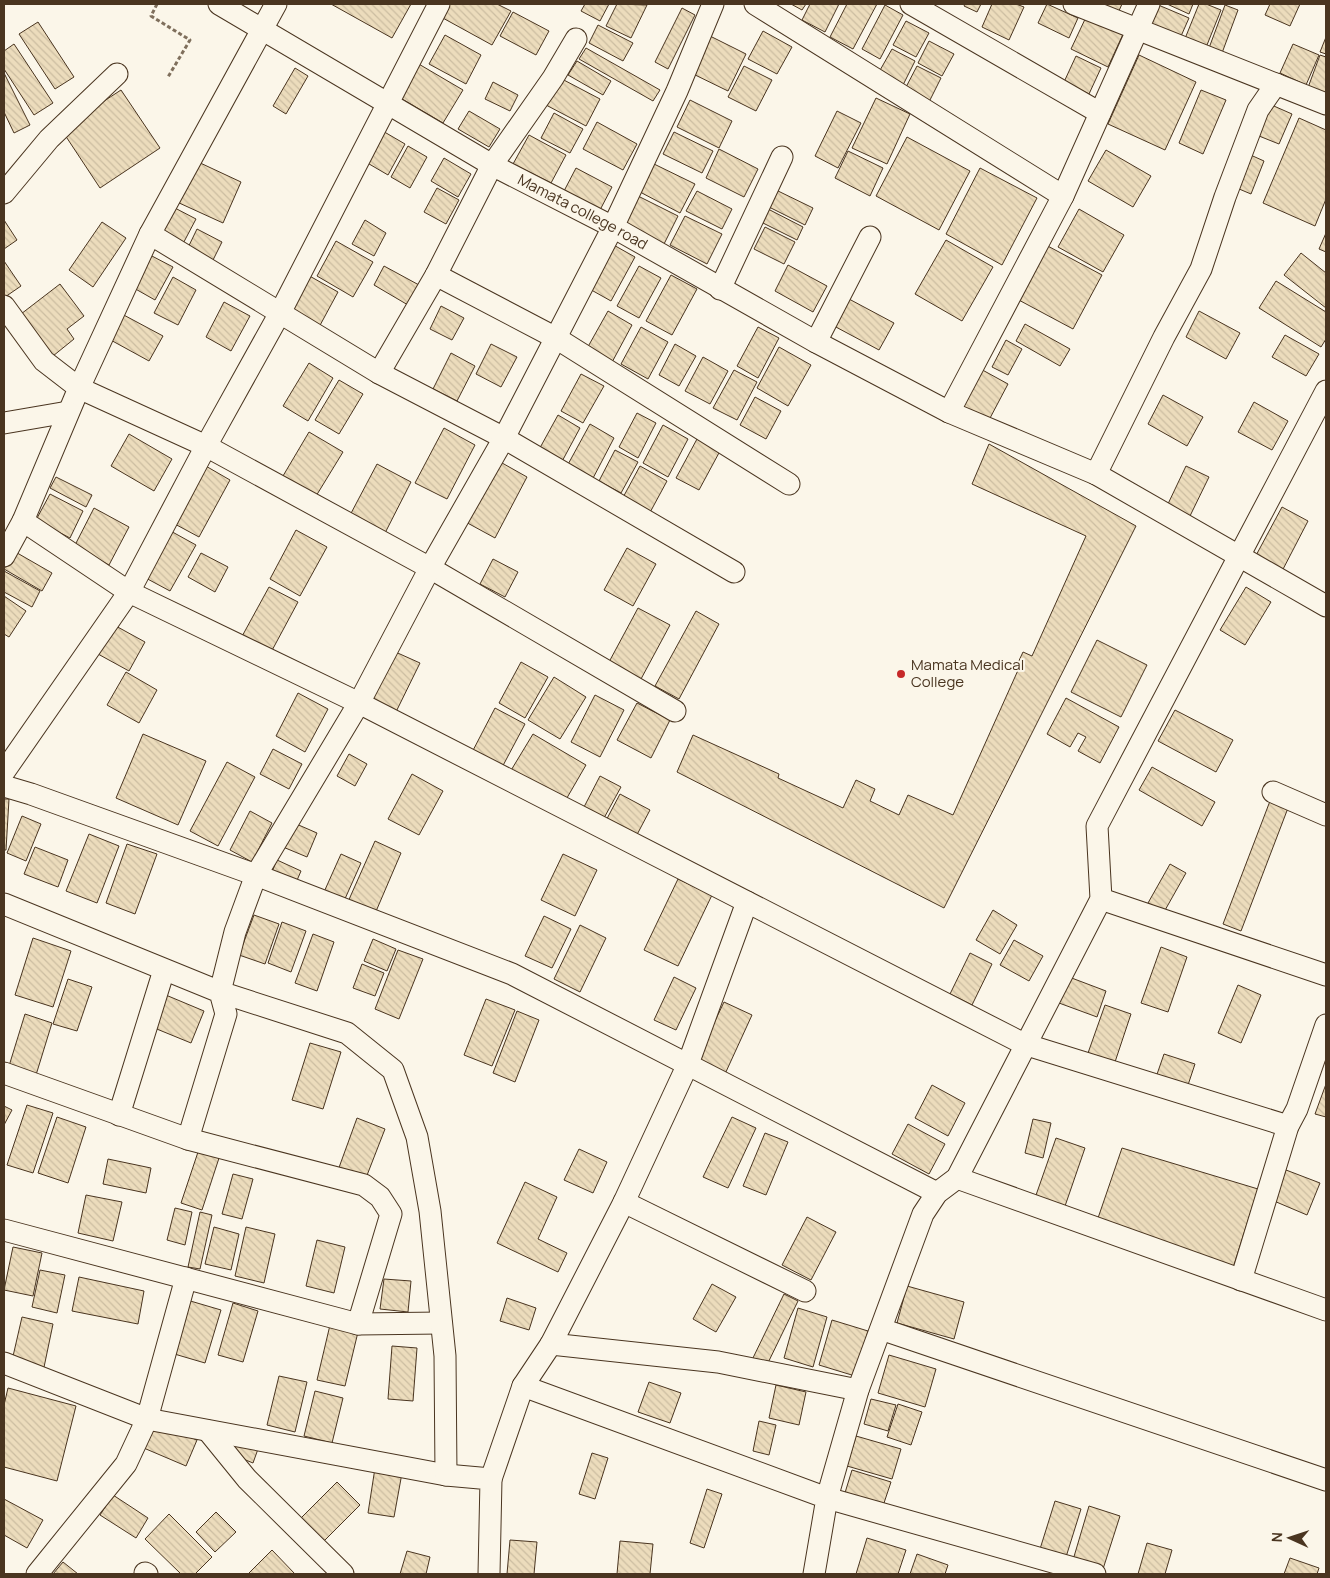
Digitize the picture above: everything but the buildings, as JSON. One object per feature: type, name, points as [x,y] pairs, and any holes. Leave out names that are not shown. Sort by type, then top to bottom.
[{"type":"street","name":"Mamata college road","points":[[220,4],[492,165],[613,227],[816,342],[949,412],[1096,474],[1326,606]]},
{"type":"street","points":[[4,556],[23,520],[58,442],[68,412],[150,234],[276,4]]},
{"type":"street","points":[[4,772],[130,592],[206,446],[281,311],[439,4]]},
{"type":"street","points":[[188,1139],[226,1014],[220,992],[235,932],[256,875],[359,704],[430,568],[504,438],[613,227],[677,91],[713,4]]},
{"type":"street","points":[[755,4],[1063,196]]},
{"type":"street","points":[[911,4],[1100,113]]},
{"type":"street","points":[[1074,4],[1326,104]]},
{"type":"street","points":[[949,412],[1063,196],[1136,29],[1149,4]]},
{"type":"street","points":[[380,373],[436,275],[492,165],[553,78],[576,39]]},
{"type":"street","points":[[4,193],[50,139],[117,74]]},
{"type":"street","points":[[1096,474],[1164,337],[1201,269],[1224,197],[1258,110],[1276,84]]},
{"type":"street","points":[[720,289],[782,157]]},
{"type":"street","points":[[150,234],[281,311],[380,373],[504,438],[734,572]]},
{"type":"street","points":[[816,342],[870,237]]},
{"type":"street","points":[[436,275],[556,338],[789,484]]},
{"type":"street","points":[[4,306],[44,361],[79,388],[206,446],[430,568],[675,711]]},
{"type":"street","points":[[814,1574],[827,1498],[858,1390],[923,1214],[937,1193],[957,1178],[1024,1044],[1085,933],[1101,899],[1097,826],[1326,391]]},
{"type":"street","points":[[4,423],[68,412]]},
{"type":"street","points":[[23,520],[130,592],[359,704],[1024,1044],[1288,1126]]},
{"type":"street","points":[[4,786],[256,875],[512,974],[937,1193]]},
{"type":"street","points":[[1273,792],[1326,815]]},
{"type":"street","points":[[1101,899],[1326,975]]},
{"type":"street","points":[[489,1574],[491,1479],[523,1386],[550,1344],[624,1202],[688,1064],[747,902]]},
{"type":"street","points":[[4,904],[220,992],[347,1033],[393,1070],[417,1137],[430,1211],[445,1356],[446,1475]]},
{"type":"street","points":[[119,1114],[164,970]]},
{"type":"street","points":[[1242,1280],[1288,1126],[1297,1109],[1326,1025]]},
{"type":"street","points":[[4,1073],[188,1139],[364,1185],[380,1197],[391,1214],[358,1324]]},
{"type":"street","points":[[957,1178],[1326,1310]]},
{"type":"street","points":[[624,1202],[805,1291]]},
{"type":"street","points":[[4,1230],[358,1324],[441,1323]]},
{"type":"street","points":[[37,1574],[126,1464],[148,1419],[186,1278]]},
{"type":"street","points":[[880,1330],[1326,1480]]},
{"type":"street","points":[[550,1344],[718,1362],[858,1390]]},
{"type":"street","points":[[4,1363],[148,1419],[446,1475],[491,1479]]},
{"type":"street","points":[[523,1386],[827,1498],[1094,1574]]},
{"type":"street","points":[[208,1431],[248,1479],[343,1574]]},
{"type":"path","points":[[157,4],[151,16],[190,40],[168,77]]},
{"type":"place","name":"Mamata Medical College","points":[[901,674]]}]
